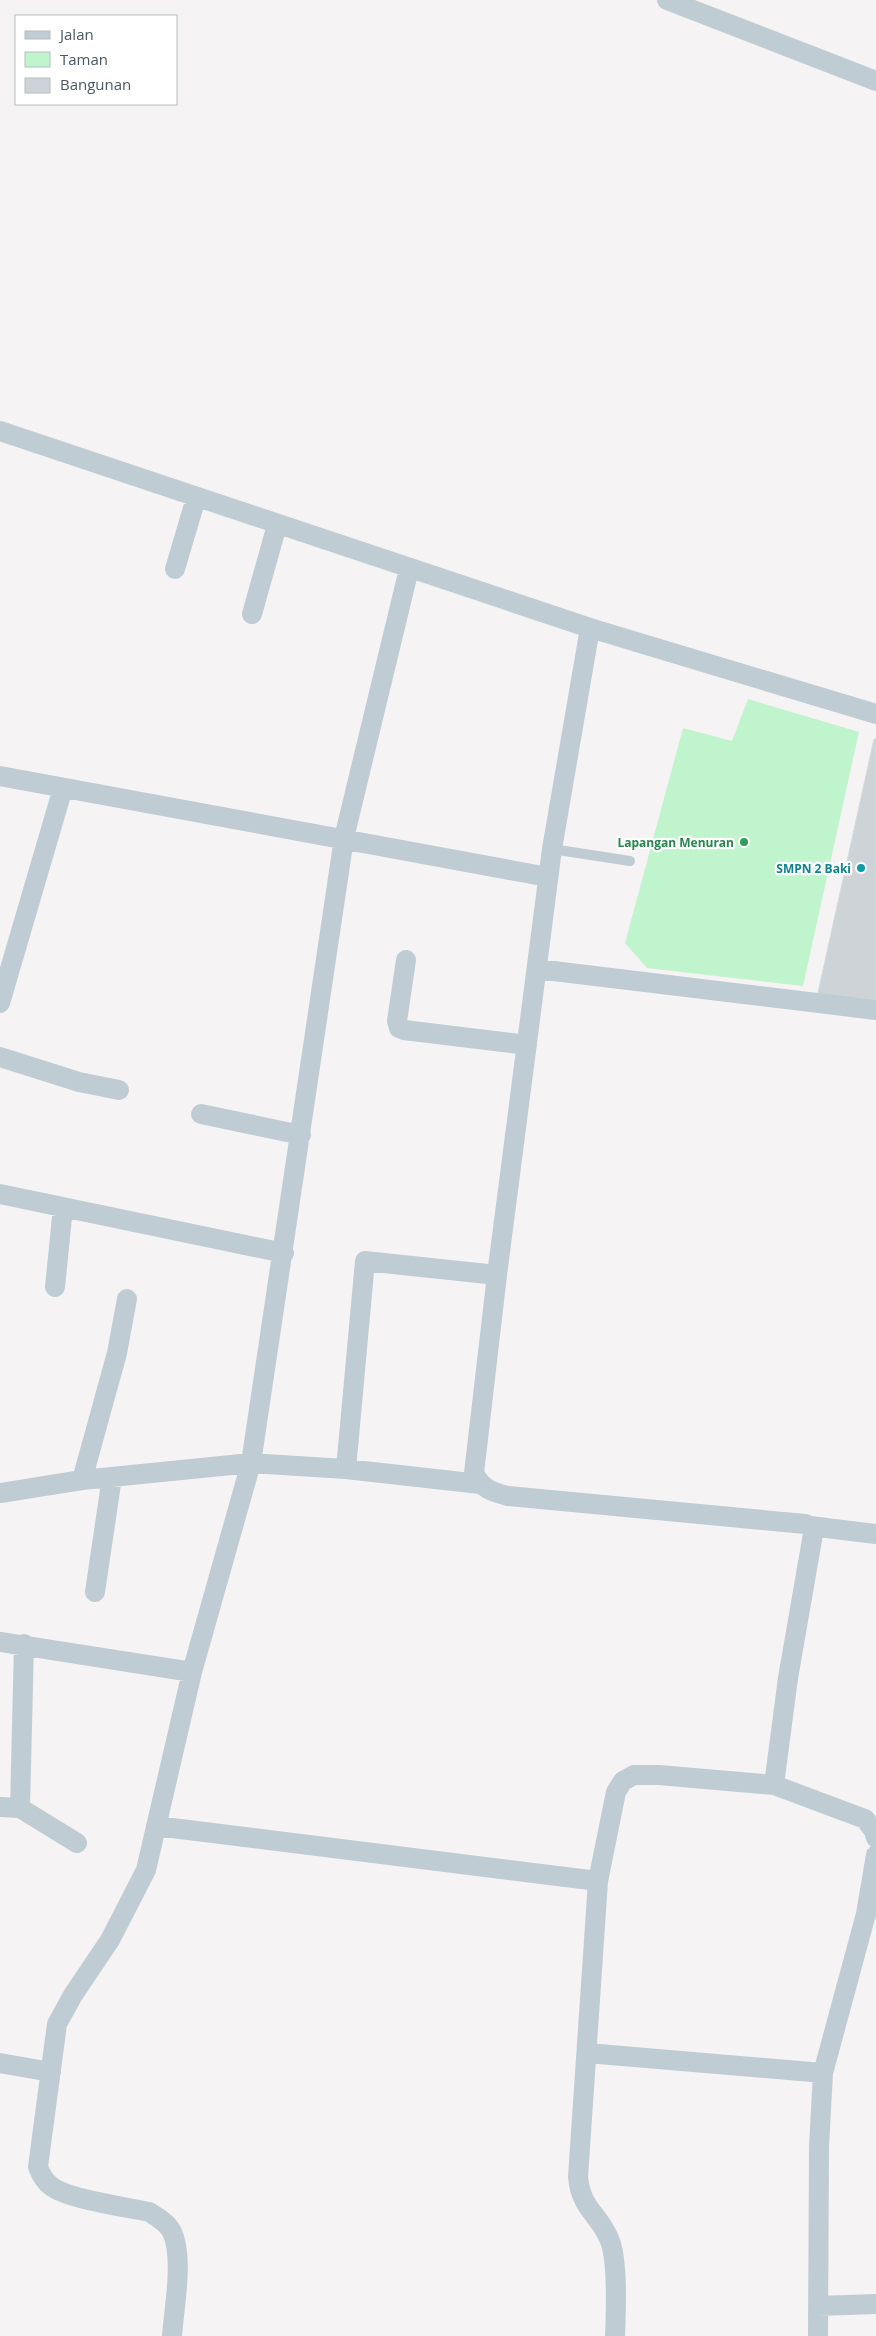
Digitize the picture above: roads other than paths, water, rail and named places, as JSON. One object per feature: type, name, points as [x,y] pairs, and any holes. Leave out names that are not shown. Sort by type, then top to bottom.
[{"type":"street","points":[[667,0],[876,81]]},
{"type":"street","points":[[0,432],[590,628],[876,714]]},
{"type":"street","points":[[175,569],[196,498]]},
{"type":"street","points":[[252,614],[277,525]]},
{"type":"street","points":[[172,2336],[177,2272],[175,2243],[172,2231],[160,2218],[148,2212],[66,2194],[52,2188],[43,2179],[38,2167],[57,2024],[73,1995],[110,1940],[146,1870],[192,1672],[251,1463],[284,1253],[344,838],[409,569]]},
{"type":"street","points":[[480,1484],[474,1473],[497,1275],[548,877],[590,628]]},
{"type":"street","points":[[0,776],[548,877]]},
{"type":"street","points":[[0,1002],[63,788]]},
{"type":"street","points":[[406,960],[397,1021],[399,1028],[527,1045]]},
{"type":"street","points":[[537,969],[876,1010]]},
{"type":"street","points":[[0,1057],[79,1082],[119,1090]]},
{"type":"street","points":[[202,1114],[301,1135]]},
{"type":"street","points":[[0,1194],[284,1253]]},
{"type":"street","points":[[55,1287],[63,1207]]},
{"type":"street","points":[[346,1469],[365,1262],[497,1275]]},
{"type":"street","points":[[82,1480],[117,1353],[127,1299]]},
{"type":"street","points":[[0,1493],[82,1480],[251,1463],[346,1469],[480,1484],[492,1492],[508,1496],[805,1524],[876,1534]]},
{"type":"street","points":[[95,1592],[112,1477]]},
{"type":"street","points":[[774,1785],[788,1678],[813,1534],[810,1526]]},
{"type":"street","points":[[0,1642],[24,1644],[192,1672]]},
{"type":"street","points":[[20,1808],[24,1644]]},
{"type":"street","points":[[615,2336],[613,2257],[610,2242],[605,2230],[583,2201],[579,2187],[598,1881],[616,1792],[623,1781],[634,1775],[659,1775],[774,1785],[865,1819],[874,1831],[876,1838]]},
{"type":"street","points":[[0,1807],[20,1808],[77,1843]]},
{"type":"street","points":[[156,1826],[598,1881]]},
{"type":"street","points":[[818,2336],[819,2147],[823,2073],[871,1915],[876,1855]]},
{"type":"street","points":[[587,2053],[823,2073]]},
{"type":"street","points":[[0,2063],[52,2072]]},
{"type":"street","points":[[818,2306],[876,2304]]},
{"type":"lane","points":[[552,849],[630,861]]},
{"type":"place","name":"Lapangan Menuran","points":[[744,842]]},
{"type":"place","name":"SMPN 2 Baki","points":[[861,868]]}]
